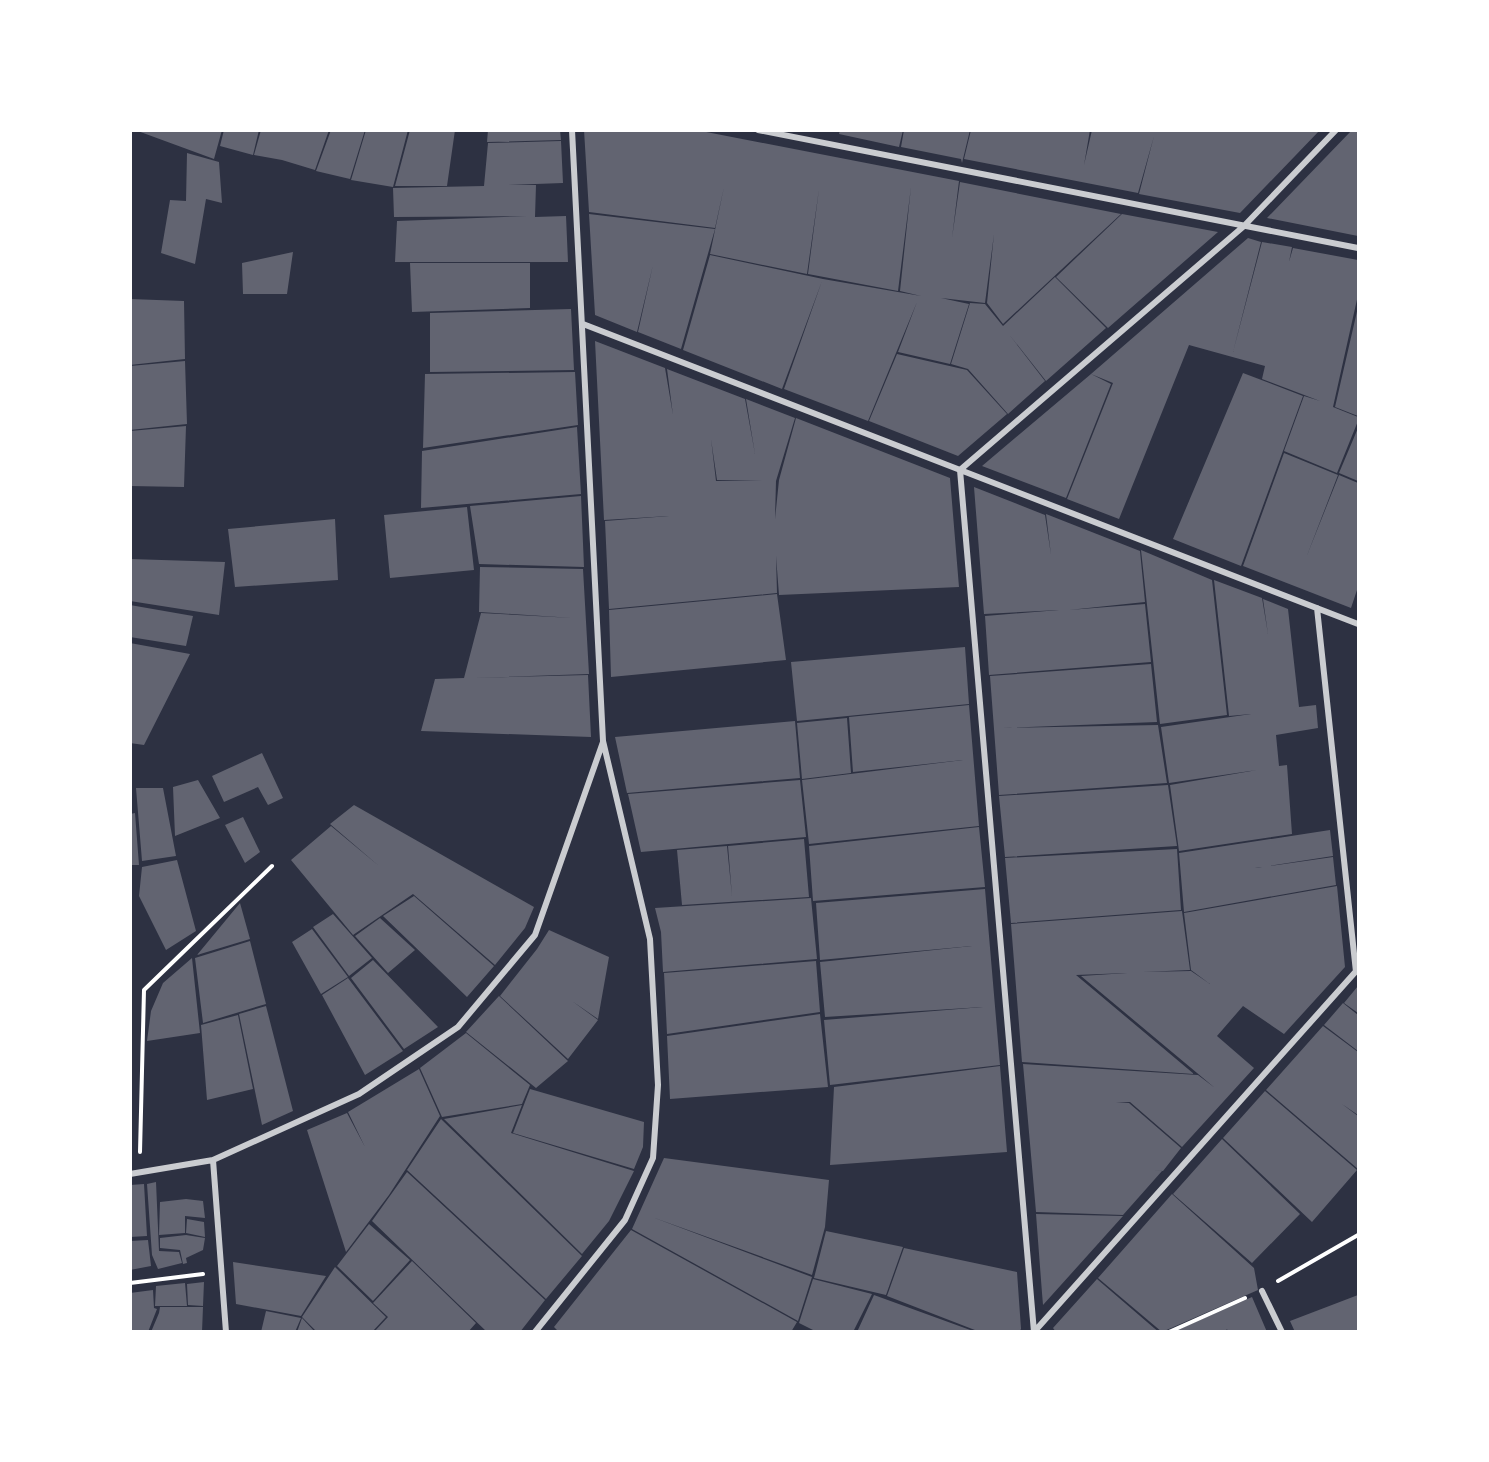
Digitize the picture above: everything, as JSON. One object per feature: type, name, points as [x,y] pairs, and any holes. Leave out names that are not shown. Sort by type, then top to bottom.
[{"type":"street","points":[[535,1332],[625,1220],[653,1158],[658,1085],[650,939],[603,741],[572,130]]},
{"type":"street","points":[[758,130],[1359,248]]},
{"type":"street","points":[[960,470],[1244,226],[1336,130]]},
{"type":"street","points":[[583,324],[1359,624]]},
{"type":"street","points":[[960,470],[1034,1332]]},
{"type":"street","points":[[1034,1332],[1357,971],[1317,608]]},
{"type":"street","points":[[130,1174],[213,1160],[359,1094],[458,1027],[535,934],[603,741]]},
{"type":"street","points":[[213,1160],[226,1332]]},
{"type":"street","points":[[1262,1291],[1282,1332]]},
{"type":"path","points":[[140,1173],[144,990],[272,866]]},
{"type":"path","points":[[130,1282],[222,1272]]},
{"type":"building","points":[[135,130],[222,130],[214,159]]},
{"type":"building","points":[[224,130],[259,130],[253,155],[220,146]]},
{"type":"building","points":[[261,130],[329,130],[315,170],[282,160],[254,155]]},
{"type":"building","points":[[331,130],[365,130],[350,179],[316,171]]},
{"type":"building","points":[[366,130],[408,130],[393,187],[351,180]]},
{"type":"building","points":[[410,130],[455,130],[447,186],[395,186]]},
{"type":"building","points":[[488,130],[560,130],[561,140],[487,142]]},
{"type":"building","points":[[584,130],[696,130],[959,181],[952,238],[960,182],[1121,214],[1003,324],[987,303],[994,234],[985,303],[941,298],[969,304],[950,364],[898,352],[917,302],[868,421],[784,389],[822,281],[782,389],[683,350],[710,255],[823,279],[921,296],[900,291],[911,187],[898,291],[808,274],[819,189],[807,274],[710,254],[724,187],[715,228],[589,212]]},
{"type":"building","points":[[840,130],[903,130],[899,147],[839,134]]},
{"type":"building","points":[[904,130],[970,130],[962,163],[961,159],[901,147]]},
{"type":"building","points":[[971,130],[1090,130],[1084,165],[1092,130],[1320,130],[1240,213],[1139,194],[1154,136],[1138,193],[964,159]]},
{"type":"building","points":[[1352,130],[1358,130],[1358,236],[1267,218]]},
{"type":"building","points":[[561,141],[563,183],[507,185],[536,185],[535,217],[566,216],[568,262],[395,262],[397,221],[527,216],[394,217],[393,188],[484,186],[488,143]]},
{"type":"building","points":[[187,153],[219,162],[222,203],[206,199],[195,264],[161,253],[170,200],[186,201]]},
{"type":"building","points":[[589,214],[715,229],[681,349],[638,332],[653,265],[637,332],[595,315]]},
{"type":"building","points":[[1122,214],[1218,232],[1108,328],[1056,277]]},
{"type":"building","points":[[1248,238],[1261,242],[1233,352],[1262,242],[1292,247],[1289,262],[1293,248],[1358,260],[1358,295],[1333,407],[1358,417],[1358,421],[1337,473],[1284,451],[1304,396],[1320,401],[1262,379],[1265,366],[1189,345],[1119,519],[1067,499],[1113,383],[1091,374]]},
{"type":"building","points":[[293,252],[287,294],[243,294],[242,263]]},
{"type":"building","points":[[410,263],[530,263],[530,308],[412,312]]},
{"type":"building","points":[[1055,277],[1106,328],[1046,381],[1008,333],[1045,381],[1008,414],[968,369],[951,364],[970,303],[985,304],[1003,326]]},
{"type":"building","points":[[130,299],[184,301],[185,359],[130,365]]},
{"type":"building","points":[[1358,307],[1358,416],[1335,407]]},
{"type":"building","points":[[571,309],[574,370],[430,372],[430,313]]},
{"type":"building","points":[[595,341],[665,368],[673,415],[667,369],[745,399],[755,454],[746,399],[795,418],[776,481],[775,519],[779,480],[796,418],[950,478],[959,587],[779,595],[776,556],[777,593],[609,609],[605,521],[669,516],[604,520]],"holes":[[[711,439],[717,480],[762,481],[716,481]]]},
{"type":"building","points":[[897,354],[967,370],[1007,414],[958,456],[869,421]]},
{"type":"building","points":[[185,361],[187,424],[130,430],[130,366]]},
{"type":"building","points":[[575,372],[578,425],[423,448],[425,374]]},
{"type":"building","points":[[1243,373],[1303,396],[1241,566],[1173,539]]},
{"type":"building","points":[[1091,374],[1111,384],[1066,498],[982,466]]},
{"type":"building","points":[[186,426],[184,487],[130,486],[130,431]]},
{"type":"building","points":[[577,427],[581,494],[421,508],[422,451]]},
{"type":"building","points":[[1358,428],[1358,481],[1339,473]]},
{"type":"building","points":[[1284,453],[1338,475],[1306,558],[1339,475],[1358,483],[1358,587],[1351,608],[1243,566]]},
{"type":"building","points":[[974,487],[1045,515],[1051,555],[1046,514],[1140,551],[1145,602],[1069,610],[1145,604],[1151,662],[989,675],[985,616],[1059,610],[984,614]]},
{"type":"building","points":[[581,496],[584,567],[479,564],[470,506]]},
{"type":"building","points":[[467,507],[474,570],[390,578],[384,515]]},
{"type":"building","points":[[335,519],[338,580],[235,587],[228,529]]},
{"type":"building","points":[[1141,550],[1212,580],[1227,715],[1160,724]]},
{"type":"building","points":[[130,559],[225,562],[219,615],[130,601]]},
{"type":"building","points":[[480,567],[583,569],[589,674],[471,678],[588,675],[591,737],[421,731],[435,679],[464,678],[481,613],[573,618],[479,612]]},
{"type":"building","points":[[1214,580],[1262,598],[1268,634],[1263,599],[1288,609],[1299,707],[1316,705],[1318,728],[1276,735],[1279,766],[1287,765],[1292,834],[1179,851],[1170,785],[1257,770],[1169,783],[1161,727],[1251,714],[1229,716]]},
{"type":"building","points":[[777,594],[786,660],[611,677],[609,610]]},
{"type":"building","points":[[130,605],[193,616],[186,646],[130,637]]},
{"type":"building","points":[[130,643],[190,654],[144,745],[130,743]]},
{"type":"building","points":[[965,647],[969,704],[797,721],[791,662]]},
{"type":"building","points":[[1151,664],[1157,722],[1002,728],[1158,725],[1167,783],[999,795],[990,676]]},
{"type":"building","points":[[969,705],[979,826],[809,844],[802,780],[963,760],[853,772],[849,717]]},
{"type":"building","points":[[847,718],[851,773],[802,779],[797,723]]},
{"type":"building","points":[[795,721],[800,778],[627,793],[615,737]]},
{"type":"building","points":[[262,753],[283,798],[268,805],[258,787],[224,802],[212,776]]},
{"type":"building","points":[[198,780],[220,818],[175,836],[173,787]]},
{"type":"building","points":[[800,780],[806,837],[641,852],[628,794]]},
{"type":"building","points":[[1168,785],[1177,846],[1005,857],[999,796]]},
{"type":"building","points":[[136,788],[163,788],[176,856],[142,861]]},
{"type":"building","points":[[354,805],[534,907],[525,928],[495,965],[413,894],[353,935],[291,860],[331,826],[379,866],[330,824]]},
{"type":"building","points":[[135,813],[139,865],[130,865],[130,814]]},
{"type":"building","points":[[243,817],[260,852],[245,863],[225,825]]},
{"type":"building","points":[[979,827],[985,887],[813,901],[809,846]]},
{"type":"building","points":[[1330,830],[1333,856],[1255,868],[1333,857],[1336,885],[1184,912],[1179,853]]},
{"type":"building","points":[[804,839],[809,897],[682,905],[677,850],[727,846],[732,896],[728,846]]},
{"type":"building","points":[[1177,849],[1181,910],[1011,923],[1005,858]]},
{"type":"building","points":[[177,860],[196,931],[166,950],[139,896],[142,867]]},
{"type":"building","points":[[1337,886],[1345,967],[1284,1034],[1243,1006],[1217,1036],[1254,1068],[1182,1147],[1130,1102],[1116,1102],[1129,1103],[1181,1148],[1163,1171],[1150,1170],[1162,1171],[1123,1215],[1036,1212],[1023,1064],[1198,1075],[1215,1088],[1081,976],[1127,973],[1076,975],[1194,1074],[1022,1062],[1011,924],[1182,911],[1190,970],[1143,972],[1191,971],[1210,984],[1191,970],[1184,913]]},
{"type":"building","points":[[985,889],[1000,1065],[830,1085],[824,1020],[983,1007],[825,1017],[820,962],[972,946],[820,960],[816,903]]},
{"type":"building","points":[[414,896],[494,966],[467,997],[383,916]]},
{"type":"building","points":[[811,898],[817,959],[663,972],[661,932],[655,908]]},
{"type":"building","points":[[240,903],[250,939],[197,955]]},
{"type":"building","points":[[333,914],[372,958],[349,976],[313,927]]},
{"type":"building","points":[[380,918],[415,950],[388,973],[355,936]]},
{"type":"building","points":[[312,929],[348,977],[321,994],[292,942]]},
{"type":"building","points":[[549,930],[609,957],[598,1019],[572,1001],[598,1020],[568,1059],[500,996]]},
{"type":"building","points":[[250,941],[266,1004],[203,1023],[195,958]]},
{"type":"building","points":[[192,958],[200,1033],[147,1041],[151,1011],[163,983]]},
{"type":"building","points":[[373,960],[438,1027],[404,1049],[351,978]]},
{"type":"building","points":[[816,961],[820,1012],[667,1034],[664,973]]},
{"type":"building","points":[[348,978],[403,1051],[365,1075],[322,995]]},
{"type":"building","points":[[1358,986],[1358,1013],[1344,1003]]},
{"type":"building","points":[[499,996],[568,1061],[536,1088],[466,1032]]},
{"type":"building","points":[[1343,1003],[1358,1015],[1358,1051],[1324,1025]]},
{"type":"building","points":[[266,1006],[293,1111],[262,1125],[239,1014]]},
{"type":"building","points":[[820,1014],[828,1087],[670,1099],[667,1036]]},
{"type":"building","points":[[238,1015],[253,1089],[207,1100],[201,1025]]},
{"type":"building","points":[[1323,1026],[1358,1052],[1358,1115],[1342,1104],[1358,1116],[1358,1169],[1266,1090]]},
{"type":"building","points":[[466,1033],[530,1085],[522,1104],[442,1117],[420,1068]]},
{"type":"building","points":[[1000,1066],[1007,1152],[830,1165],[834,1087]]},
{"type":"building","points":[[419,1069],[440,1116],[389,1195],[346,1252],[307,1130],[347,1113],[365,1147],[348,1112]]},
{"type":"building","points":[[530,1089],[644,1122],[643,1147],[634,1169],[513,1133]]},
{"type":"building","points":[[1265,1091],[1357,1170],[1312,1222],[1223,1138]]},
{"type":"building","points":[[522,1105],[511,1133],[634,1171],[609,1221],[582,1254],[444,1119]]},
{"type":"building","points":[[441,1119],[582,1256],[546,1299],[407,1170]]},
{"type":"building","points":[[1222,1139],[1300,1214],[1252,1263],[1173,1194]]},
{"type":"building","points":[[664,1158],[829,1180],[825,1227],[812,1275],[652,1217],[812,1277],[798,1321],[632,1229]]},
{"type":"building","points":[[407,1172],[545,1300],[520,1332],[487,1332],[372,1221]]},
{"type":"building","points":[[156,1182],[159,1251],[179,1252],[182,1263],[158,1269],[152,1255],[147,1184]]},
{"type":"building","points":[[144,1184],[147,1236],[130,1237],[130,1185]]},
{"type":"building","points":[[1172,1194],[1254,1268],[1258,1290],[1162,1332],[1098,1278]]},
{"type":"building","points":[[186,1199],[203,1201],[205,1218],[185,1216],[185,1233],[159,1235],[160,1202]]},
{"type":"building","points":[[1036,1214],[1123,1216],[1043,1305],[1042,1293]]},
{"type":"building","points":[[187,1219],[204,1222],[205,1237],[186,1233]]},
{"type":"building","points":[[369,1224],[410,1260],[373,1301],[337,1266]]},
{"type":"building","points":[[631,1230],[797,1322],[791,1332],[559,1332],[554,1327]]},
{"type":"building","points":[[826,1231],[903,1247],[886,1295],[814,1278]]},
{"type":"building","points":[[186,1235],[205,1238],[203,1250],[186,1258],[187,1263],[183,1264],[180,1250],[160,1248],[160,1238]]},
{"type":"building","points":[[148,1240],[151,1266],[130,1270],[130,1241]]},
{"type":"building","points":[[904,1248],[1017,1272],[1021,1329],[1019,1332],[980,1332],[887,1296]]},
{"type":"building","points":[[412,1261],[476,1323],[468,1332],[374,1332],[388,1317],[373,1303]]},
{"type":"building","points":[[233,1262],[326,1276],[301,1316],[236,1304]]},
{"type":"building","points":[[335,1267],[386,1317],[372,1332],[317,1332],[302,1317]]},
{"type":"building","points":[[813,1279],[872,1294],[853,1332],[817,1332],[799,1323]]},
{"type":"building","points":[[1097,1279],[1159,1332],[1056,1332],[1053,1328]]},
{"type":"building","points":[[204,1282],[203,1306],[188,1305],[187,1284]]},
{"type":"building","points":[[185,1283],[187,1306],[155,1306],[156,1286]]},
{"type":"building","points":[[153,1290],[154,1308],[157,1309],[148,1332],[130,1332],[130,1293]]},
{"type":"building","points":[[874,1295],[973,1331],[973,1332],[857,1332]]},
{"type":"building","points":[[1358,1295],[1358,1332],[1295,1332],[1290,1321]]},
{"type":"building","points":[[1252,1297],[1267,1332],[1224,1332],[1228,1329],[1221,1332],[1173,1332]]},
{"type":"building","points":[[160,1307],[203,1307],[202,1332],[151,1332]]},
{"type":"building","points":[[266,1311],[301,1318],[295,1332],[261,1332]]},
{"type":"building","points":[[302,1318],[315,1332],[297,1332]]}]
